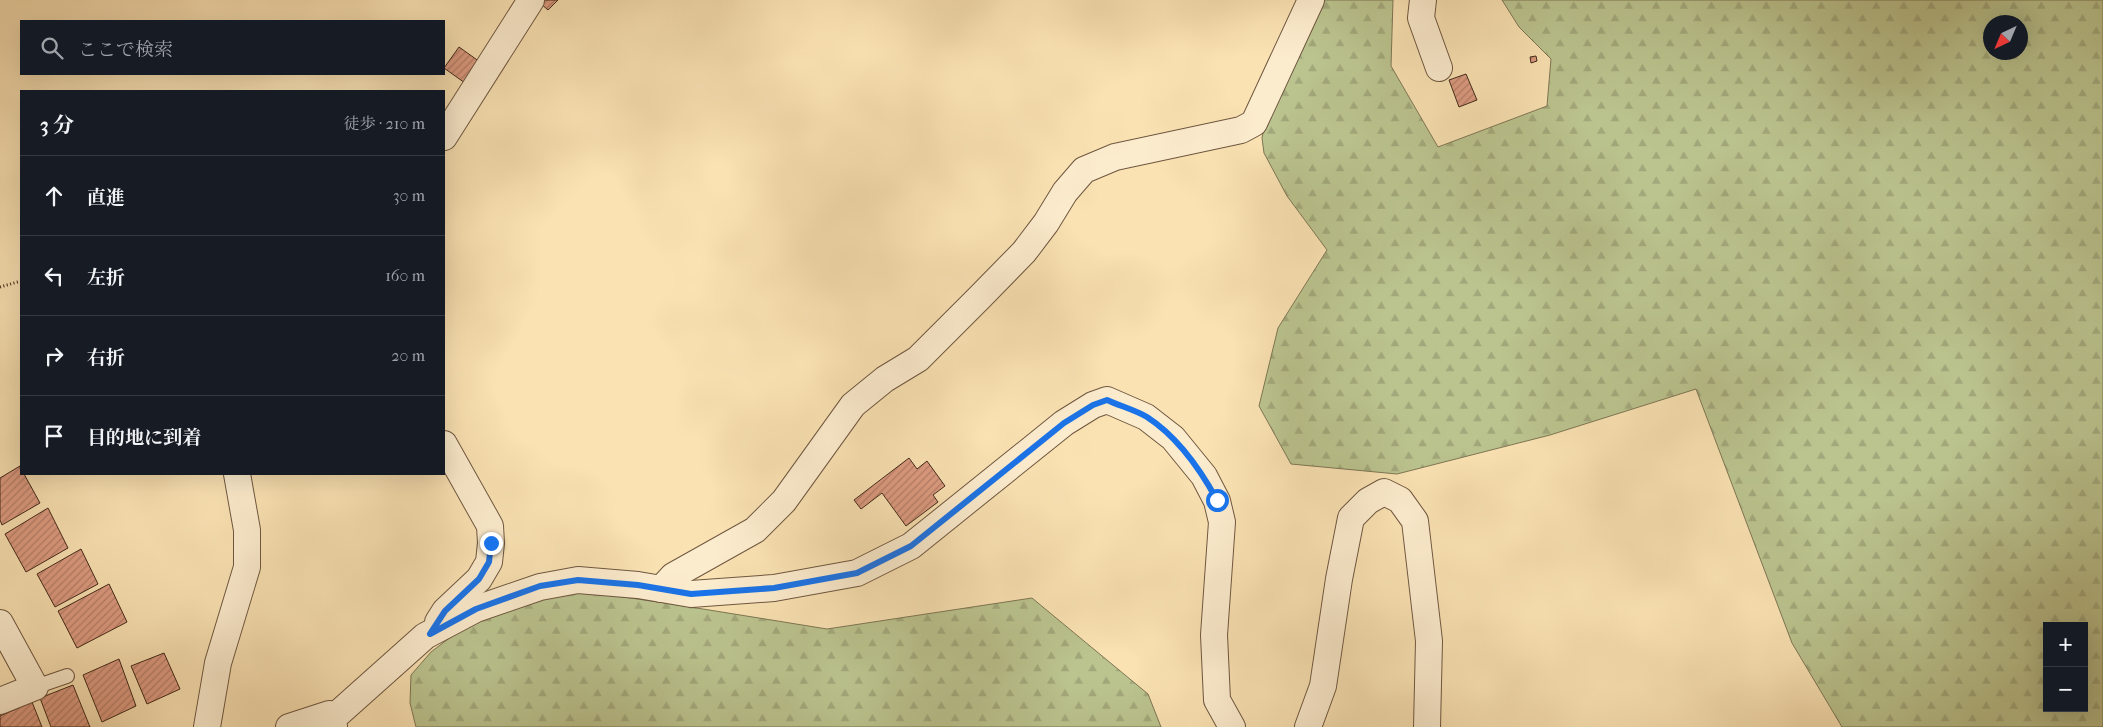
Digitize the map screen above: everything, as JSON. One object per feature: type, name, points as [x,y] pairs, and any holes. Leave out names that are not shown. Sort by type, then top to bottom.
[{"type":"street","points":[[445,135],[531,0]]},
{"type":"street","points":[[661,589],[673,576],[756,530],[784,501],[853,405],[885,379],[918,359],[980,297],[1024,252],[1046,223],[1064,192],[1084,170],[1115,157],[1242,130],[1254,123],[1311,0]]},
{"type":"street","points":[[1423,0],[1421,18],[1439,68]]},
{"type":"street","points":[[430,634],[476,609],[540,586],[578,580],[638,585],[691,594],[774,588],[857,573],[911,546],[1064,423],[1093,405],[1107,400],[1146,416],[1173,438],[1204,476],[1217,500],[1222,522],[1214,635],[1217,700],[1232,727]]},
{"type":"street","points":[[289,727],[328,714],[333,724],[430,634],[445,611],[479,579],[489,562],[490,526],[445,446]]},
{"type":"street","points":[[206,727],[218,663],[247,567],[247,530],[236,475]]},
{"type":"street","points":[[1308,727],[1323,686],[1339,579],[1351,518],[1368,501],[1384,492],[1400,500],[1415,521],[1429,641],[1427,727]]},
{"type":"street","points":[[0,623],[35,687],[0,701]]},
{"type":"lane","points":[[35,687],[67,676]]},
{"type":"path","points":[[0,287],[20,281]]},
{"type":"green space","points":[[1323,0],[1393,0],[1391,66],[1438,147],[1547,106],[1551,59],[1519,27],[1502,0],[2103,0],[2103,727],[1842,727],[1792,643],[1696,389],[1550,435],[1397,474],[1291,464],[1259,406],[1278,328],[1327,250],[1287,196],[1264,153],[1262,138],[1264,128]]},
{"type":"green space","points":[[560,588],[827,629],[1032,598],[1148,694],[1161,727],[416,727],[410,703],[411,675],[431,652],[476,618]]},
{"type":"building","points":[[543,0],[558,0],[548,10],[540,3]]},
{"type":"building","points":[[459,47],[480,62],[465,83],[445,69]]},
{"type":"building","points":[[1536,56],[1537,61],[1531,63],[1530,57]]},
{"type":"building","points":[[1466,74],[1477,100],[1459,107],[1449,80]]},
{"type":"building","points":[[909,458],[917,469],[927,461],[945,486],[933,495],[938,502],[906,526],[882,493],[861,509],[854,500]]},
{"type":"building","points":[[20,466],[20,475],[25,475],[40,503],[2,525],[0,520],[0,478]]},
{"type":"building","points":[[48,508],[68,548],[26,572],[5,534]]},
{"type":"building","points":[[81,549],[98,584],[55,607],[37,574]]},
{"type":"building","points":[[109,584],[127,622],[77,648],[58,611]]},
{"type":"building","points":[[164,653],[180,689],[147,704],[131,666]]},
{"type":"building","points":[[119,659],[136,706],[102,722],[83,675]]},
{"type":"building","points":[[73,685],[90,727],[51,727],[40,698]]},
{"type":"building","points":[[32,702],[42,727],[0,727],[0,716]]},
{"type":"route","points":[[491,543],[489,562],[479,579],[445,611],[430,634],[476,609],[540,586],[578,580],[638,585],[691,594],[774,588],[857,573],[911,546],[1064,423],[1093,405],[1107,400],[1146,416],[1173,438],[1204,476],[1217,500]]}]
